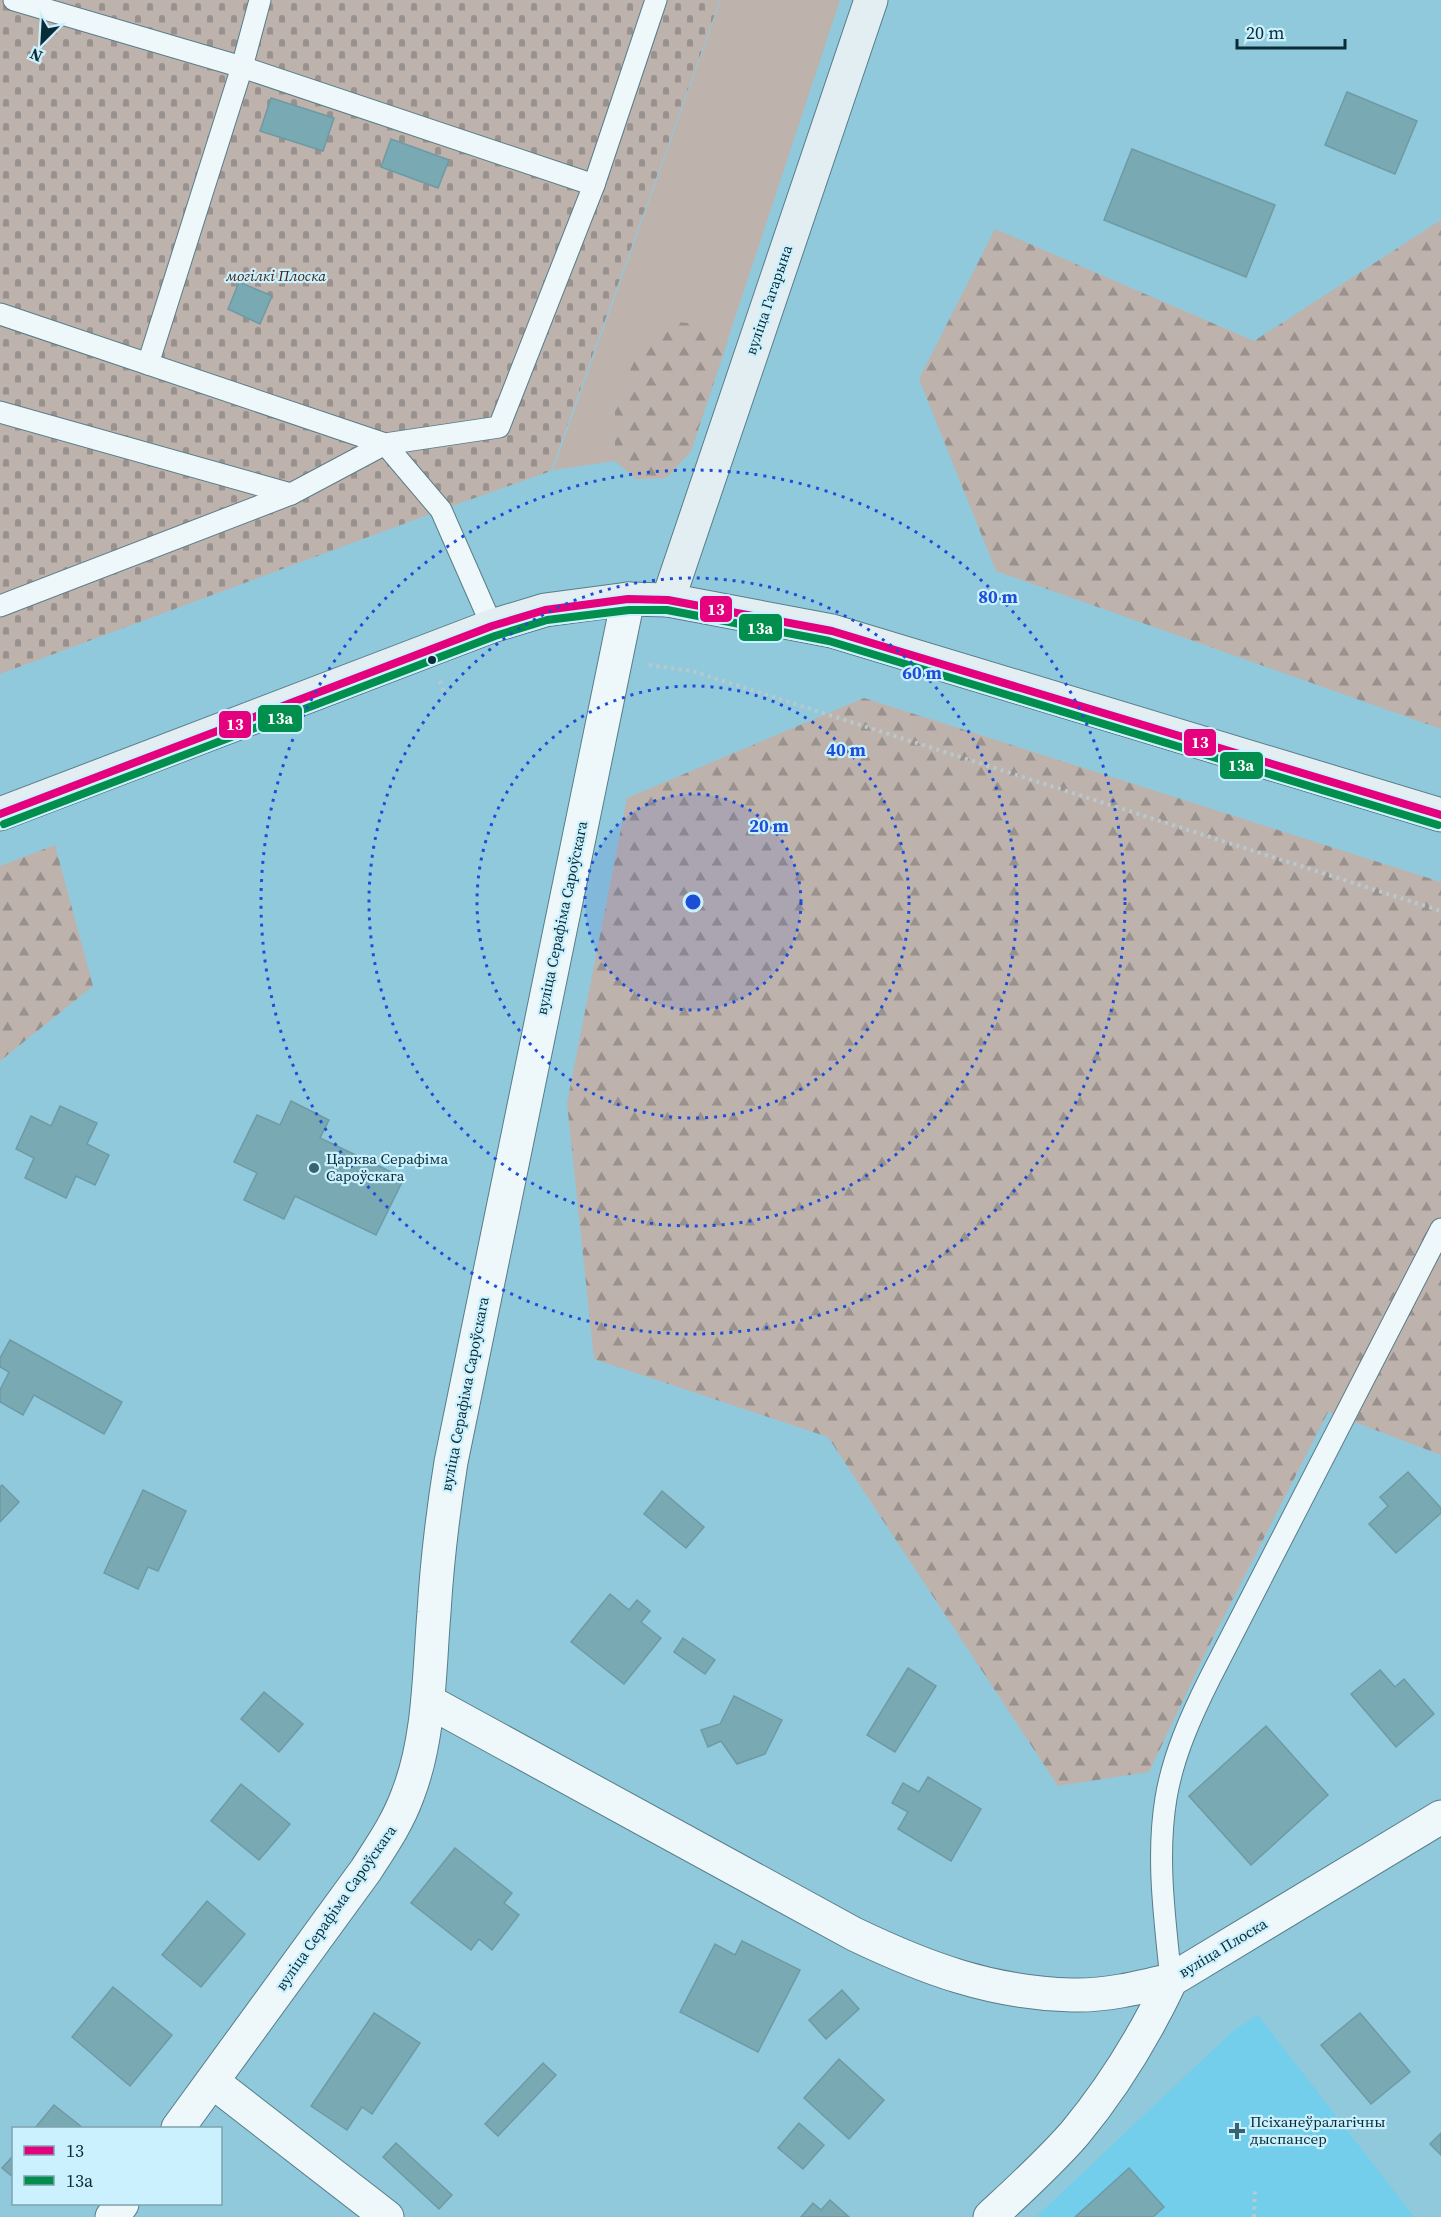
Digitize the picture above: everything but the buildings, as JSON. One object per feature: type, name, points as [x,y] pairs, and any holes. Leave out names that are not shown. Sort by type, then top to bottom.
[{"type":"main road","name":"вуліца Гагарына","points":[[668,600],[871,0]]},
{"type":"main road","points":[[0,814],[492,626],[545,610],[628,599],[668,600],[832,631],[1441,815]]},
{"type":"street","name":"вуліца Серафіма Сароўскага","points":[[179,2127],[366,1870],[394,1828],[409,1792],[428,1701],[439,1541],[451,1462],[628,599]]},
{"type":"street","points":[[428,1701],[843,1929],[907,1959],[959,1978],[1016,1990],[1073,1995],[1123,1991],[1171,1980]]},
{"type":"street","name":"вуліца Плоска","points":[[990,2217],[1044,2166],[1105,2094],[1133,2052],[1171,1980],[1441,1817]]},
{"type":"street","points":[[213,2082],[387,2217]]},
{"type":"street","points":[[112,2217],[121,2205]]},
{"type":"lane","points":[[14,0],[242,67],[594,185]]},
{"type":"lane","points":[[148,364],[242,67],[260,0]]},
{"type":"lane","points":[[0,606],[291,494],[385,444],[499,427],[594,185],[656,0]]},
{"type":"lane","points":[[0,314],[385,444],[441,510],[492,626]]},
{"type":"lane","points":[[0,412],[291,494]]},
{"type":"lane","points":[[1171,1980],[1161,1867],[1166,1797],[1176,1758],[1191,1717],[1210,1678],[1441,1229]]},
{"type":"path","points":[[616,660],[692,671],[1441,911]]},
{"type":"path","points":[[1254,2217],[1255,2189]]},
{"type":"shaded area","name":"Псіханеўралагічны дыспансер","points":[[1258,2015],[1414,2217],[1036,2217],[1234,2030]]},
{"type":"green space","name":"могілкі Плоска","points":[[0,0],[720,0],[551,471],[0,674]]},
{"type":"green space","points":[[721,0],[840,0],[691,451],[666,478],[637,479],[615,461],[553,470]]},
{"type":"green space","points":[[1441,220],[1441,729],[996,571],[919,379],[995,229],[1254,341]]},
{"type":"green space","points":[[678,322],[705,325],[728,340],[691,451],[666,478],[637,479],[615,461],[615,407],[636,356]]},
{"type":"green space","points":[[864,698],[1441,882],[1441,1455],[1328,1412],[1208,1648],[1149,1772],[1058,1786],[828,1437],[594,1359],[567,1103],[627,798]]},
{"type":"green space","points":[[55,845],[93,986],[0,1061],[0,866]]},
{"type":"transit line","name":"13","points":[[0,814],[492,626],[545,610],[628,599],[668,600],[832,631],[1441,815]]},
{"type":"transit line","name":"13а","points":[[4,824],[495,636],[547,620],[629,610],[667,610],[829,641],[1438,825]]},
{"type":"place","name":"Царква Серафіма Сароўскага","points":[[314,1168]]},
{"type":"place","name":"Псіханеўралагічны дыспансер","points":[[1237,2131]]}]
